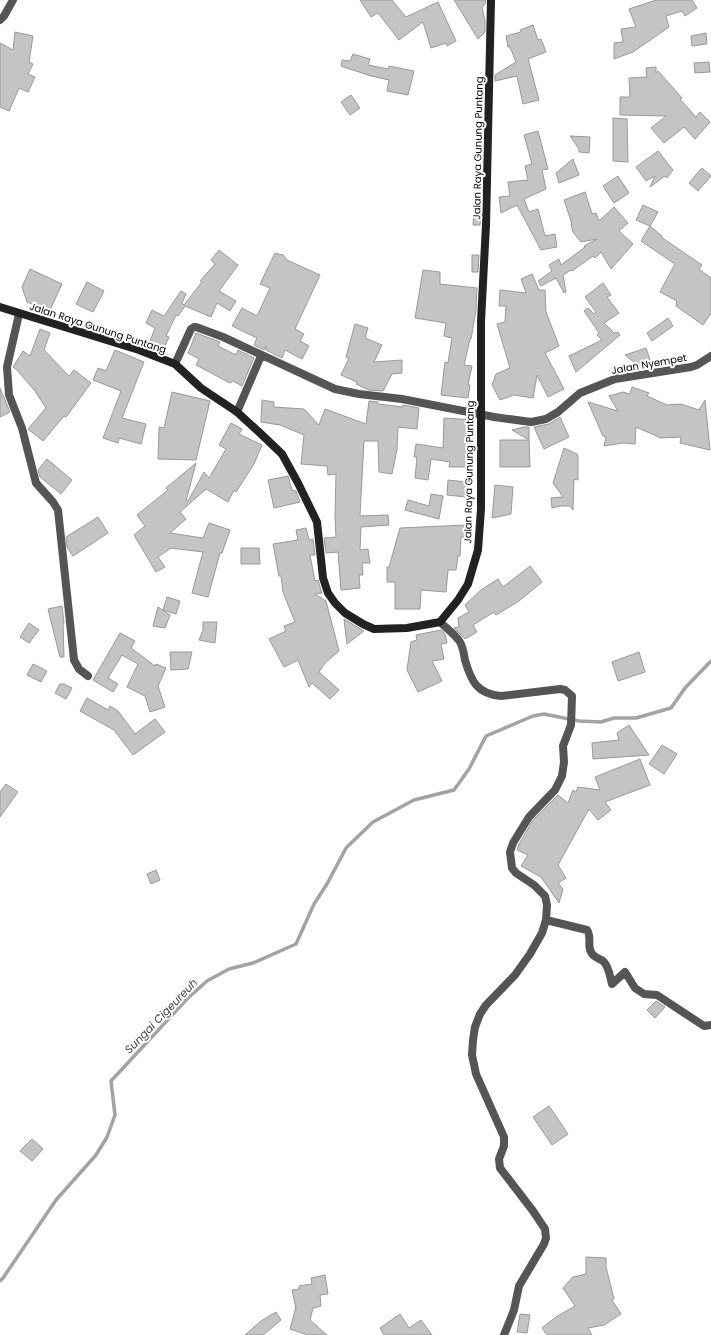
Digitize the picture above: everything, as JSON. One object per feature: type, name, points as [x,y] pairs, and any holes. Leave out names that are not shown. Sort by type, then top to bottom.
[{"type":"street","points":[[0,20],[13,0]]},
{"type":"street","name":"Jalan Raya Gunung Puntang","points":[[0,307],[139,350],[175,364],[202,388],[237,412],[282,454],[317,522],[323,578],[328,594],[344,613],[374,629],[406,628],[440,622],[458,600],[468,584],[478,550],[481,509],[481,321],[487,218],[491,0]]},
{"type":"street","points":[[20,314],[7,367],[9,395],[22,428],[36,483],[58,510],[74,660],[79,669],[88,676]]},
{"type":"street","name":"Jalan Nyempet","points":[[175,364],[191,329],[196,326],[335,389],[359,394],[402,399],[531,422],[546,420],[580,393],[615,379],[691,367],[711,356]]},
{"type":"street","points":[[237,412],[261,356]]},
{"type":"street","points":[[440,622],[460,642],[469,674],[479,688],[486,693],[501,696],[560,689],[565,690],[572,696],[571,722],[569,732],[563,742],[564,769],[559,784],[529,817],[513,843],[510,852],[512,868],[516,873],[540,889],[545,896],[547,905],[546,920],[542,933],[530,954],[515,975],[486,1005],[480,1014],[473,1040],[472,1055],[476,1074],[504,1137],[504,1146],[499,1159],[500,1168],[533,1211],[546,1233],[544,1244],[519,1286],[514,1310],[504,1335]]},
{"type":"street","points":[[546,920],[587,930],[590,936],[590,950],[595,957],[603,961],[606,965],[612,984],[626,972],[635,988],[644,994],[657,995],[686,1015],[696,1019],[704,1026],[711,1025]]},
{"type":"building","points":[[360,0],[392,0],[406,17],[438,2],[456,41],[447,46],[446,43],[431,48],[423,22],[399,40],[378,13],[371,17]]},
{"type":"building","points":[[454,0],[486,0],[482,7],[485,21],[485,32],[478,39]]},
{"type":"building","points":[[656,0],[692,0],[697,8],[685,16],[682,11],[666,16],[669,27],[633,52],[614,59],[614,43],[623,42],[621,29],[636,27],[629,9]]},
{"type":"building","points":[[533,25],[538,40],[541,39],[546,52],[528,59],[539,100],[523,104],[517,76],[495,81],[495,75],[516,62],[510,47],[508,47],[506,36],[521,32],[520,30]]},
{"type":"building","points":[[15,32],[33,36],[29,62],[33,64],[28,74],[35,77],[28,92],[19,88],[9,111],[0,107],[0,43],[13,50]]},
{"type":"building","points":[[706,33],[707,44],[692,46],[691,36]]},
{"type":"building","points":[[353,54],[370,59],[368,65],[388,69],[389,66],[414,71],[408,95],[387,91],[389,80],[341,66],[342,60],[350,61]]},
{"type":"building","points":[[709,62],[710,72],[695,73],[694,63]]},
{"type":"building","points":[[656,67],[656,73],[658,71],[682,98],[680,99],[696,117],[700,112],[710,122],[695,139],[684,127],[664,143],[651,128],[666,116],[620,115],[620,97],[630,97],[629,78],[647,77],[646,68]]},
{"type":"building","points":[[351,95],[360,108],[350,115],[341,102]]},
{"type":"building","points":[[613,118],[627,119],[628,162],[613,161]]},
{"type":"building","points":[[538,131],[548,169],[542,170],[546,189],[524,199],[529,212],[538,209],[545,236],[555,234],[557,247],[541,250],[517,205],[501,213],[499,197],[510,196],[508,182],[528,180],[525,166],[532,164],[524,135]]},
{"type":"building","points":[[570,136],[590,137],[589,153],[579,152],[579,149]]},
{"type":"building","points":[[658,151],[673,170],[667,178],[665,176],[650,187],[655,176],[646,181],[636,167]]},
{"type":"building","points":[[573,159],[579,175],[559,183],[556,173]]},
{"type":"building","points":[[702,168],[711,176],[698,191],[689,183]]},
{"type":"building","points":[[618,176],[629,193],[614,203],[603,186]]},
{"type":"building","points":[[585,192],[592,214],[596,213],[599,221],[614,207],[628,223],[619,231],[633,244],[611,269],[601,252],[595,258],[593,256],[572,271],[571,270],[563,275],[566,292],[564,293],[556,278],[541,286],[538,281],[552,271],[549,265],[559,259],[561,265],[585,247],[584,246],[597,239],[581,242],[573,232],[572,224],[564,200]]},
{"type":"building","points":[[643,205],[658,212],[650,226],[636,220]]},
{"type":"building","points":[[474,212],[481,212],[480,225],[473,225]]},
{"type":"building","points":[[650,226],[662,236],[661,237],[702,265],[699,269],[711,278],[711,313],[703,325],[676,306],[677,301],[660,292],[675,264],[641,241]]},
{"type":"building","points":[[219,250],[238,265],[219,291],[236,301],[230,311],[217,303],[211,317],[185,306],[178,316],[176,315],[166,336],[169,337],[163,350],[149,344],[155,328],[146,323],[152,310],[164,316],[181,291],[186,294],[182,303],[184,305],[202,282],[200,281],[215,264],[211,260]]},
{"type":"building","points":[[275,253],[283,255],[287,260],[320,275],[295,329],[304,334],[300,341],[309,346],[302,359],[285,350],[282,358],[266,350],[266,346],[264,350],[254,345],[257,338],[232,326],[242,308],[257,316],[270,288],[260,284]]},
{"type":"building","points":[[472,255],[479,255],[478,272],[472,272]]},
{"type":"building","points":[[30,269],[62,284],[49,312],[27,302],[22,287]]},
{"type":"building","points":[[423,270],[440,272],[440,284],[477,288],[476,310],[471,339],[464,365],[472,366],[468,385],[470,385],[468,398],[441,395],[445,362],[448,363],[452,338],[444,336],[446,323],[415,318]]},
{"type":"building","points":[[532,274],[539,290],[545,290],[546,312],[559,346],[545,353],[564,389],[548,397],[537,375],[533,398],[514,395],[500,400],[492,385],[496,374],[510,368],[497,324],[505,322],[506,306],[499,306],[500,290],[526,293],[521,279]]},
{"type":"building","points":[[87,282],[104,291],[93,312],[76,304]]},
{"type":"building","points":[[603,283],[611,295],[607,297],[619,313],[604,323],[614,333],[618,332],[620,335],[576,372],[569,356],[602,340],[597,335],[599,333],[584,311],[588,308],[594,314],[596,312],[585,297]]},
{"type":"building","points":[[668,318],[673,326],[652,341],[647,333]]},
{"type":"building","points":[[355,324],[368,328],[365,338],[382,345],[374,362],[402,360],[402,373],[392,374],[383,391],[369,390],[356,384],[357,382],[341,375],[349,358],[346,357]]},
{"type":"building","points":[[40,329],[50,333],[44,350],[69,376],[74,370],[91,383],[66,417],[64,416],[43,441],[28,429],[46,408],[35,391],[13,367],[23,351],[30,356]]},
{"type":"building","points":[[196,333],[220,342],[218,346],[236,355],[238,350],[254,358],[242,386],[233,381],[230,383],[196,365],[199,359],[188,353]]},
{"type":"building","points":[[646,348],[650,360],[643,369],[625,355]]},
{"type":"building","points":[[115,350],[144,362],[122,418],[146,424],[141,444],[119,438],[118,443],[103,438],[121,391],[93,380],[98,368],[106,371]]},
{"type":"building","points":[[632,387],[649,393],[647,396],[667,405],[681,404],[699,410],[705,400],[710,450],[680,443],[681,437],[661,438],[636,427],[635,444],[623,443],[604,446],[606,437],[603,436],[588,402],[618,411],[609,396],[623,392],[630,394]]},
{"type":"building","points":[[0,388],[10,412],[0,417]]},
{"type":"building","points":[[172,392],[210,401],[196,460],[158,459],[159,427],[164,428]]},
{"type":"building","points":[[262,400],[274,402],[274,407],[304,409],[319,425],[325,409],[366,424],[369,401],[378,402],[378,404],[403,407],[403,405],[419,408],[417,429],[398,427],[397,449],[392,474],[379,472],[378,441],[364,441],[360,516],[388,515],[389,525],[361,527],[360,550],[368,549],[370,563],[362,563],[363,575],[359,575],[360,588],[341,590],[338,552],[326,553],[324,538],[336,537],[336,474],[328,475],[327,466],[301,464],[304,435],[280,425],[261,422]]},
{"type":"building","points":[[560,417],[569,437],[544,449],[534,427],[549,424]]},
{"type":"building","points":[[444,418],[474,420],[472,440],[470,440],[469,467],[449,467],[450,462],[431,459],[428,480],[415,478],[417,457],[414,457],[416,444],[443,448]]},
{"type":"building","points":[[231,423],[242,429],[239,434],[262,445],[254,464],[236,492],[234,490],[228,502],[206,489],[180,512],[186,519],[170,533],[203,538],[209,523],[230,530],[222,553],[220,553],[208,597],[192,593],[203,552],[171,548],[158,557],[165,567],[156,572],[134,535],[145,526],[137,515],[168,490],[166,488],[196,463],[186,501],[188,501],[204,472],[209,478],[226,449],[219,445]]},
{"type":"building","points":[[529,427],[529,440],[512,430]]},
{"type":"building","points":[[500,440],[529,440],[530,467],[500,467]]},
{"type":"building","points":[[564,448],[577,454],[578,457],[578,480],[574,479],[573,510],[570,506],[552,508],[551,498],[563,497],[553,483]]},
{"type":"building","points":[[47,459],[72,480],[61,494],[40,477],[38,470]]},
{"type":"building","points":[[288,476],[292,490],[296,491],[300,502],[274,508],[268,480]]},
{"type":"building","points":[[448,480],[467,482],[466,497],[447,495]]},
{"type":"building","points":[[495,485],[513,487],[511,514],[492,518]]},
{"type":"building","points":[[431,494],[443,496],[439,519],[405,510],[408,500],[429,506]]},
{"type":"building","points":[[98,517],[108,533],[73,556],[67,547],[66,537]]},
{"type":"building","points":[[466,525],[464,537],[461,537],[460,556],[458,556],[456,570],[448,570],[446,592],[421,590],[420,609],[395,609],[395,582],[387,582],[387,567],[389,567],[400,528]]},
{"type":"building","points":[[306,528],[309,540],[313,539],[315,555],[310,555],[315,581],[318,580],[322,593],[315,594],[326,601],[339,651],[325,663],[319,672],[339,690],[330,699],[312,683],[309,687],[298,660],[284,667],[269,639],[286,631],[284,626],[295,622],[283,592],[281,576],[279,576],[273,544],[298,540],[296,530]]},
{"type":"building","points":[[241,548],[259,548],[260,564],[241,564]]},
{"type":"building","points":[[530,566],[542,582],[519,601],[496,615],[494,612],[473,625],[477,632],[465,639],[454,628],[459,627],[458,618],[469,612],[465,605],[481,590],[498,579],[503,587]]},
{"type":"building","points":[[167,597],[180,601],[176,614],[163,610]]},
{"type":"building","points":[[62,606],[64,623],[64,657],[60,657],[48,609]]},
{"type":"building","points":[[158,607],[170,615],[165,628],[153,626]]},
{"type":"building","points":[[344,619],[364,631],[347,644]]},
{"type":"building","points":[[203,622],[217,622],[215,643],[199,640],[203,630]]},
{"type":"building","points":[[29,623],[39,630],[29,643],[20,637]]},
{"type":"building","points":[[441,630],[445,634],[447,643],[441,644],[444,659],[432,661],[442,681],[418,692],[407,670],[411,642],[417,640],[416,635]]},
{"type":"building","points":[[120,633],[135,641],[131,648],[155,666],[156,664],[166,668],[158,686],[165,707],[150,712],[145,696],[127,687],[138,664],[122,655],[108,678],[118,684],[113,692],[93,680]]},
{"type":"building","points":[[170,652],[192,652],[188,669],[171,670]]},
{"type":"building","points":[[639,652],[645,672],[618,681],[612,662]]},
{"type":"building","points":[[33,664],[47,671],[41,682],[27,675]]},
{"type":"building","points":[[60,684],[64,684],[72,688],[66,699],[55,693]]},
{"type":"building","points":[[87,698],[108,710],[110,706],[118,711],[135,734],[155,719],[165,732],[133,755],[114,730],[80,711]]},
{"type":"building","points":[[629,725],[649,755],[593,759],[592,743],[619,740],[617,733]]},
{"type":"building","points":[[662,745],[677,754],[664,774],[649,764]]},
{"type":"building","points":[[640,759],[650,785],[605,802],[611,810],[598,820],[589,809],[558,865],[566,878],[558,883],[563,889],[559,903],[541,877],[521,866],[528,855],[517,850],[519,844],[533,820],[558,795],[568,803],[573,790],[576,792],[578,787],[600,790],[595,777]]},
{"type":"building","points":[[6,784],[18,792],[0,817],[0,792]]},
{"type":"building","points":[[156,870],[160,880],[151,884],[147,874]]},
{"type":"building","points":[[656,1001],[665,1007],[655,1018],[647,1010]]},
{"type":"building","points":[[549,1106],[568,1134],[552,1145],[533,1117]]},
{"type":"building","points":[[32,1139],[43,1149],[32,1161],[20,1151]]},
{"type":"building","points":[[586,1257],[606,1258],[606,1267],[614,1299],[612,1300],[621,1314],[604,1325],[588,1328],[592,1335],[547,1335],[542,1328],[556,1317],[575,1306],[563,1288],[573,1277],[586,1274]]},
{"type":"building","points":[[325,1275],[328,1294],[320,1295],[321,1306],[313,1308],[310,1320],[327,1335],[308,1335],[290,1329],[296,1307],[292,1290],[299,1289],[299,1286],[312,1284],[311,1278]]},
{"type":"building","points":[[276,1312],[281,1320],[263,1335],[245,1335],[261,1321]]},
{"type":"building","points":[[400,1314],[409,1328],[421,1320],[432,1335],[384,1335],[380,1328]]},
{"type":"building","points":[[520,1314],[530,1315],[527,1333],[517,1332]]},
{"type":"waterway","name":"Sungai Cigeureuh","points":[[0,1281],[56,1200],[96,1155],[107,1137],[115,1115],[111,1081],[188,998],[207,981],[229,969],[253,963],[296,944],[314,904],[327,884],[346,848],[373,822],[414,800],[454,790],[469,769],[486,736],[533,716],[544,714],[579,721],[601,722],[614,718],[636,718],[671,708],[685,688],[711,661]]}]
